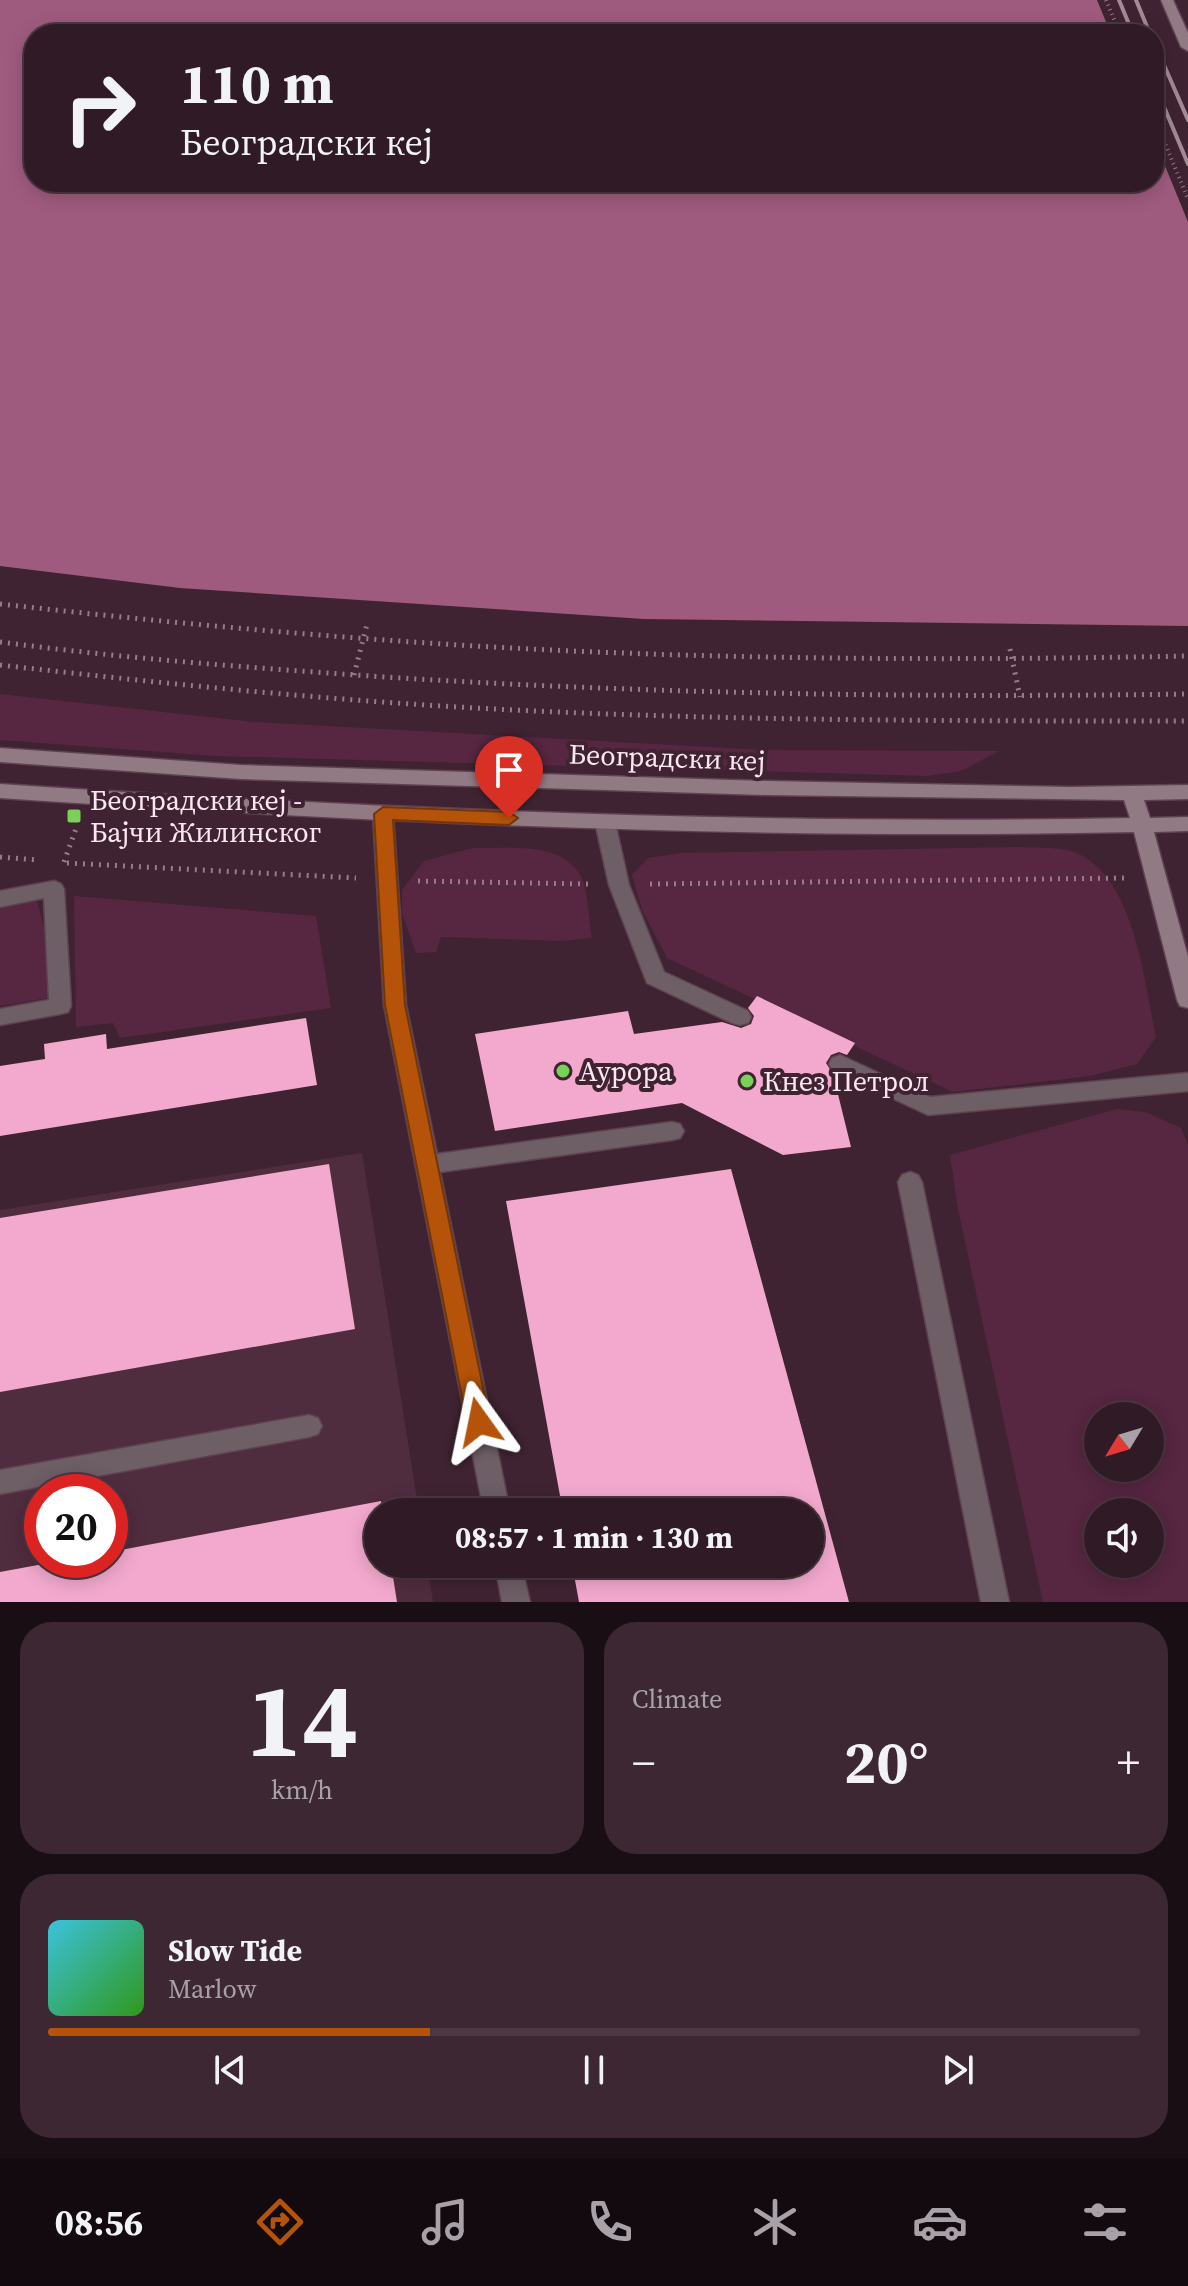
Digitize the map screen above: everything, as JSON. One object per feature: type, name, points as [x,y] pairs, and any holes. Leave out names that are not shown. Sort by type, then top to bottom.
[{"type":"street","points":[[1167,0],[1188,47]]},
{"type":"street","name":"Београдски кеј","points":[[0,755],[241,772],[782,789],[1188,792]]},
{"type":"street","points":[[0,791],[383,814],[605,822],[771,826],[1188,824]]},
{"type":"street","points":[[1132,793],[1154,864],[1188,1000]]},
{"type":"lane","points":[[383,814],[395,1005],[494,1498]]},
{"type":"lane","points":[[605,822],[619,885],[655,977],[740,1017]]},
{"type":"lane","points":[[0,899],[54,889],[60,1006],[0,1017]]},
{"type":"lane","points":[[840,1064],[928,1106],[1188,1082]]},
{"type":"lane","points":[[425,1165],[672,1131]]},
{"type":"lane","points":[[910,1182],[995,1602]]},
{"type":"lane","points":[[0,1482],[309,1426]]},
{"type":"lane","points":[[511,1578],[516,1602]]},
{"type":"path","points":[[1106,0],[1116,24]]},
{"type":"path","points":[[1164,141],[1188,199]]},
{"type":"path","points":[[0,604],[117,618],[363,637],[712,658],[1013,661],[1188,656]]},
{"type":"path","points":[[354,675],[367,624]]},
{"type":"path","points":[[0,642],[215,665],[478,684],[715,694],[1020,697],[1188,694]]},
{"type":"path","points":[[1010,649],[1020,697]]},
{"type":"path","points":[[0,665],[241,691],[473,707],[709,717],[964,722],[1188,721]]},
{"type":"path","points":[[54,889],[79,819]]},
{"type":"path","points":[[0,857],[385,880],[619,885],[1133,877]]},
{"type":"shaded area","points":[[0,0],[1188,0],[1188,626],[644,619],[180,588],[0,566]]},
{"type":"shaded area","points":[[0,694],[254,722],[766,750],[999,751],[961,771],[927,776],[215,756],[0,740]]},
{"type":"shaded area","points":[[1018,847],[1067,850],[1090,860],[1107,878],[1121,901],[1140,957],[1156,1037],[1137,1064],[1090,1076],[953,1092],[667,958],[642,910],[632,875],[648,858],[682,853]]},
{"type":"shaded area","points":[[472,848],[532,849],[560,857],[572,865],[583,882],[592,938],[562,941],[441,937],[436,952],[416,953],[402,913],[402,890],[424,861]]},
{"type":"shaded area","points":[[74,896],[316,916],[331,1008],[120,1038],[113,1023],[76,1027]]},
{"type":"shaded area","points":[[37,900],[60,996],[0,1006],[0,907]]},
{"type":"shaded area","points":[[1117,1109],[1145,1112],[1181,1128],[1188,1145],[1188,1602],[1043,1602],[958,1209],[950,1155]]},
{"type":"shaded area","points":[[362,1153],[417,1498],[364,1498],[364,1578],[429,1578],[433,1602],[0,1602],[0,1210]]},
{"type":"pier","points":[[1097,0],[1188,0],[1188,222],[1164,163],[1164,24],[1107,24]]},
{"type":"building","points":[[757,996],[855,1043],[847,1055],[839,1052],[831,1055],[826,1063],[833,1074],[851,1147],[783,1155],[682,1103],[495,1131],[475,1034],[628,1011],[634,1034],[722,1022],[741,1028],[751,1024],[754,1016],[748,1008]]},
{"type":"building","points":[[306,1018],[317,1085],[0,1136],[0,1066],[45,1059],[44,1044],[106,1034],[107,1049]]},
{"type":"building","points":[[329,1164],[355,1329],[0,1392],[0,1218]]},
{"type":"building","points":[[731,1169],[821,1498],[560,1498],[506,1201]]},
{"type":"building","points":[[364,1504],[364,1578],[393,1578],[397,1602],[0,1602],[0,1572],[24,1568],[24,1578],[128,1578],[128,1549]]},
{"type":"building","points":[[824,1510],[849,1602],[579,1602],[575,1578],[824,1578]]},
{"type":"railway","points":[[1119,0],[1129,24]]},
{"type":"railway","points":[[1136,0],[1146,24]]},
{"type":"railway","points":[[1164,65],[1188,120]]},
{"type":"railway","points":[[1164,107],[1188,164]]},
{"type":"place","name":"Београдски кеј - Бајчи Жилинског","points":[[74,816]]},
{"type":"place","name":"Аурора","points":[[563,1071]]},
{"type":"place","name":"Кнез Петрол","points":[[747,1081]]},
{"type":"route","points":[[479,1422],[395,1005],[383,814],[509,818]]}]
